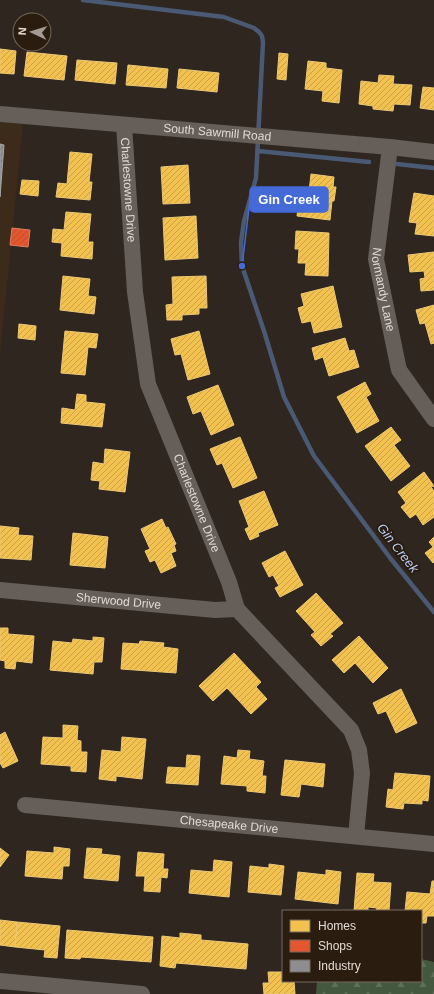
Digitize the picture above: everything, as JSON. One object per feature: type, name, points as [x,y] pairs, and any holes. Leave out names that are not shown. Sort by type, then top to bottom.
[{"type":"street","name":"South Sawmill Road","points":[[0,114],[434,152]]},
{"type":"street","name":"Charlestowne Drive","points":[[124,125],[135,292],[148,384],[229,582],[236,609],[351,730],[359,750],[362,773],[356,836]]},
{"type":"street","name":"Normandy Lane","points":[[390,147],[376,259],[399,370],[434,420]]},
{"type":"street","name":"Sherwood Drive","points":[[0,590],[215,610],[236,609]]},
{"type":"street","name":"Chesapeake Drive","points":[[25,805],[434,844]]},
{"type":"street","points":[[0,981],[142,994]]},
{"type":"shaded area","points":[[0,122],[23,124],[0,355]]},
{"type":"green space","points":[[422,959],[434,962],[434,994],[316,994],[317,982],[422,982]]},
{"type":"building: Homes","points":[[0,49],[16,52],[14,74],[0,73]]},
{"type":"building: Homes","points":[[27,52],[67,56],[64,80],[24,76]]},
{"type":"building: Homes","points":[[279,53],[288,54],[286,80],[277,79]]},
{"type":"building: Homes","points":[[77,60],[117,63],[115,84],[75,80]]},
{"type":"building: Homes","points":[[308,61],[326,63],[326,68],[342,70],[339,103],[322,101],[323,91],[305,89]]},
{"type":"building: Homes","points":[[128,65],[168,69],[166,88],[126,85]]},
{"type":"building: Homes","points":[[179,69],[219,73],[217,92],[177,88]]},
{"type":"building: Homes","points":[[379,75],[394,76],[393,84],[412,85],[410,105],[394,104],[393,111],[373,109],[373,106],[359,104],[361,81],[378,83]]},
{"type":"building: Homes","points":[[423,87],[434,88],[434,110],[420,108]]},
{"type":"building: Homes","points":[[70,152],[92,154],[89,182],[92,182],[90,200],[56,197],[58,183],[67,184]]},
{"type":"building: Homes","points":[[188,165],[190,203],[163,204],[161,167]]},
{"type":"building: Homes","points":[[311,174],[334,177],[333,187],[336,187],[334,201],[332,201],[330,220],[297,216],[299,200],[308,201]]},
{"type":"building: Homes","points":[[22,180],[39,181],[38,196],[20,194]]},
{"type":"building: Homes","points":[[414,193],[434,196],[434,236],[415,234],[417,223],[409,222]]},
{"type":"building: Homes","points":[[66,212],[91,214],[88,242],[93,242],[92,259],[61,256],[62,243],[52,242],[53,229],[64,230]]},
{"type":"building: Homes","points":[[196,216],[198,258],[165,260],[163,218]]},
{"type":"building: Homes","points":[[296,231],[329,233],[328,276],[305,275],[306,263],[298,263],[299,249],[295,249]]},
{"type":"building: Homes","points":[[434,252],[434,290],[421,291],[420,279],[425,278],[424,271],[410,272],[408,255]]},
{"type":"building: Homes","points":[[63,276],[90,279],[88,296],[96,297],[94,314],[60,310]]},
{"type":"building: Homes","points":[[206,276],[207,308],[199,308],[199,314],[182,315],[182,320],[167,320],[166,305],[173,304],[172,277]]},
{"type":"building: Homes","points":[[333,286],[342,327],[314,333],[311,321],[302,323],[298,308],[304,306],[301,294]]},
{"type":"building: Homes","points":[[434,305],[434,343],[431,344],[425,323],[420,324],[416,310]]},
{"type":"building: Homes","points":[[19,324],[36,326],[35,340],[18,338]]},
{"type":"building: Homes","points":[[65,331],[98,334],[96,348],[88,347],[85,375],[61,373]]},
{"type":"building: Homes","points":[[199,331],[210,374],[188,380],[181,354],[175,355],[171,339]]},
{"type":"building: Homes","points":[[345,338],[349,351],[354,350],[359,367],[329,376],[323,357],[315,360],[312,348]]},
{"type":"building: Homes","points":[[365,382],[371,394],[366,397],[379,421],[357,433],[337,397]]},
{"type":"building: Homes","points":[[218,385],[234,425],[211,435],[201,411],[193,414],[187,397]]},
{"type":"building: Homes","points":[[77,394],[86,395],[86,402],[105,404],[102,427],[61,423],[62,408],[75,410]]},
{"type":"building: Homes","points":[[391,427],[401,440],[394,445],[410,466],[391,481],[365,446]]},
{"type":"building: Homes","points":[[240,437],[257,478],[233,488],[222,463],[217,465],[210,449]]},
{"type":"building: Homes","points":[[105,449],[130,452],[125,492],[99,489],[100,481],[91,480],[93,462],[104,464]]},
{"type":"building: Homes","points":[[424,472],[434,486],[431,487],[434,491],[434,517],[423,525],[416,514],[410,518],[401,507],[406,503],[398,492]]},
{"type":"building: Homes","points":[[264,491],[278,525],[258,533],[259,536],[250,540],[245,529],[249,527],[239,501]]},
{"type":"building: Homes","points":[[162,519],[166,528],[168,527],[176,544],[174,545],[176,551],[171,553],[176,566],[161,573],[155,560],[150,562],[145,551],[150,549],[141,529]]},
{"type":"building: Homes","points":[[0,526],[19,528],[18,535],[33,536],[31,560],[0,558]]},
{"type":"building: Homes","points":[[73,533],[108,537],[105,568],[70,565]]},
{"type":"building: Homes","points":[[434,537],[433,563],[425,553],[433,547],[429,542]]},
{"type":"building: Homes","points":[[285,551],[303,585],[280,597],[275,588],[279,586],[273,575],[269,577],[262,563]]},
{"type":"building: Homes","points":[[316,593],[343,623],[330,634],[333,636],[321,646],[311,635],[315,632],[296,611]]},
{"type":"building: Homes","points":[[0,628],[8,628],[8,634],[34,636],[32,663],[16,661],[15,669],[5,668],[5,661],[0,660]]},
{"type":"building: Homes","points":[[359,636],[388,668],[373,683],[355,663],[344,673],[332,660]]},
{"type":"building: Homes","points":[[93,637],[104,638],[102,662],[94,662],[93,674],[50,670],[53,641],[72,643],[73,639],[93,641]]},
{"type":"building: Homes","points":[[140,641],[164,643],[163,647],[178,649],[176,673],[121,669],[123,643],[139,644]]},
{"type":"building: Homes","points":[[234,653],[261,682],[256,687],[267,699],[251,714],[227,688],[213,701],[199,686]]},
{"type":"building: Homes","points":[[401,689],[417,723],[396,733],[386,711],[378,714],[373,703]]},
{"type":"building: Homes","points":[[63,725],[78,726],[77,740],[81,741],[81,752],[87,752],[86,772],[71,771],[71,766],[41,764],[43,737],[63,738]]},
{"type":"building: Homes","points":[[5,732],[18,761],[3,768],[0,763],[0,735]]},
{"type":"building: Homes","points":[[122,737],[146,739],[142,779],[116,776],[116,781],[99,779],[102,750],[121,752]]},
{"type":"building: Homes","points":[[238,750],[250,751],[249,759],[264,761],[262,776],[266,776],[265,793],[247,791],[247,786],[221,784],[224,756],[237,758]]},
{"type":"building: Homes","points":[[187,755],[200,756],[198,785],[166,783],[168,767],[186,768]]},
{"type":"building: Homes","points":[[285,760],[325,764],[323,787],[301,784],[299,797],[281,795]]},
{"type":"building: Homes","points":[[395,773],[430,776],[428,801],[422,800],[422,804],[404,803],[403,809],[386,807],[388,789],[393,790]]},
{"type":"building: Homes","points":[[54,847],[70,849],[69,866],[63,866],[62,879],[25,876],[27,851],[54,853]]},
{"type":"building: Homes","points":[[0,848],[9,855],[0,867]]},
{"type":"building: Homes","points":[[87,848],[102,849],[101,854],[120,856],[118,881],[84,878]]},
{"type":"building: Homes","points":[[138,852],[164,854],[163,869],[168,869],[167,878],[161,877],[160,892],[144,891],[145,876],[136,876]]},
{"type":"building: Homes","points":[[214,860],[232,862],[229,897],[189,893],[191,870],[213,872]]},
{"type":"building: Homes","points":[[269,864],[284,866],[281,895],[248,892],[250,866],[269,868]]},
{"type":"building: Homes","points":[[326,870],[341,872],[338,904],[295,899],[298,872],[326,875]]},
{"type":"building: Homes","points":[[357,873],[374,874],[373,882],[391,883],[389,910],[376,910],[377,908],[368,907],[368,910],[354,910]]},
{"type":"building: Homes","points":[[432,881],[434,881],[434,916],[427,916],[426,923],[422,923],[422,910],[405,910],[407,892],[430,894]]},
{"type":"building: Homes","points":[[0,920],[17,922],[15,947],[0,945]]},
{"type":"building: Homes","points":[[17,922],[60,926],[57,958],[44,957],[45,950],[15,947]]},
{"type":"building: Homes","points":[[67,930],[153,937],[151,962],[81,957],[80,959],[65,958]]},
{"type":"building: Homes","points":[[180,933],[201,935],[201,940],[248,944],[246,969],[176,963],[175,968],[160,966],[162,936],[180,938]]},
{"type":"building: Homes","points":[[268,972],[282,972],[282,982],[294,982],[295,994],[264,994],[263,983],[269,983]]},
{"type":"building: Shops","points":[[12,228],[30,230],[28,247],[10,245]]},
{"type":"building: Industry","points":[[0,144],[4,145],[0,197]]},
{"type":"waterway","name":"Gin Creek","points":[[83,0],[224,17],[254,28],[262,36],[263,42],[256,178],[244,221],[241,242],[242,266],[284,397],[314,456],[391,559],[434,612]]},
{"type":"waterway","points":[[258,151],[369,162]]},
{"type":"waterway","points":[[397,164],[434,168]]},
{"type":"place","name":"Gin Creek","points":[[242,266]]}]
